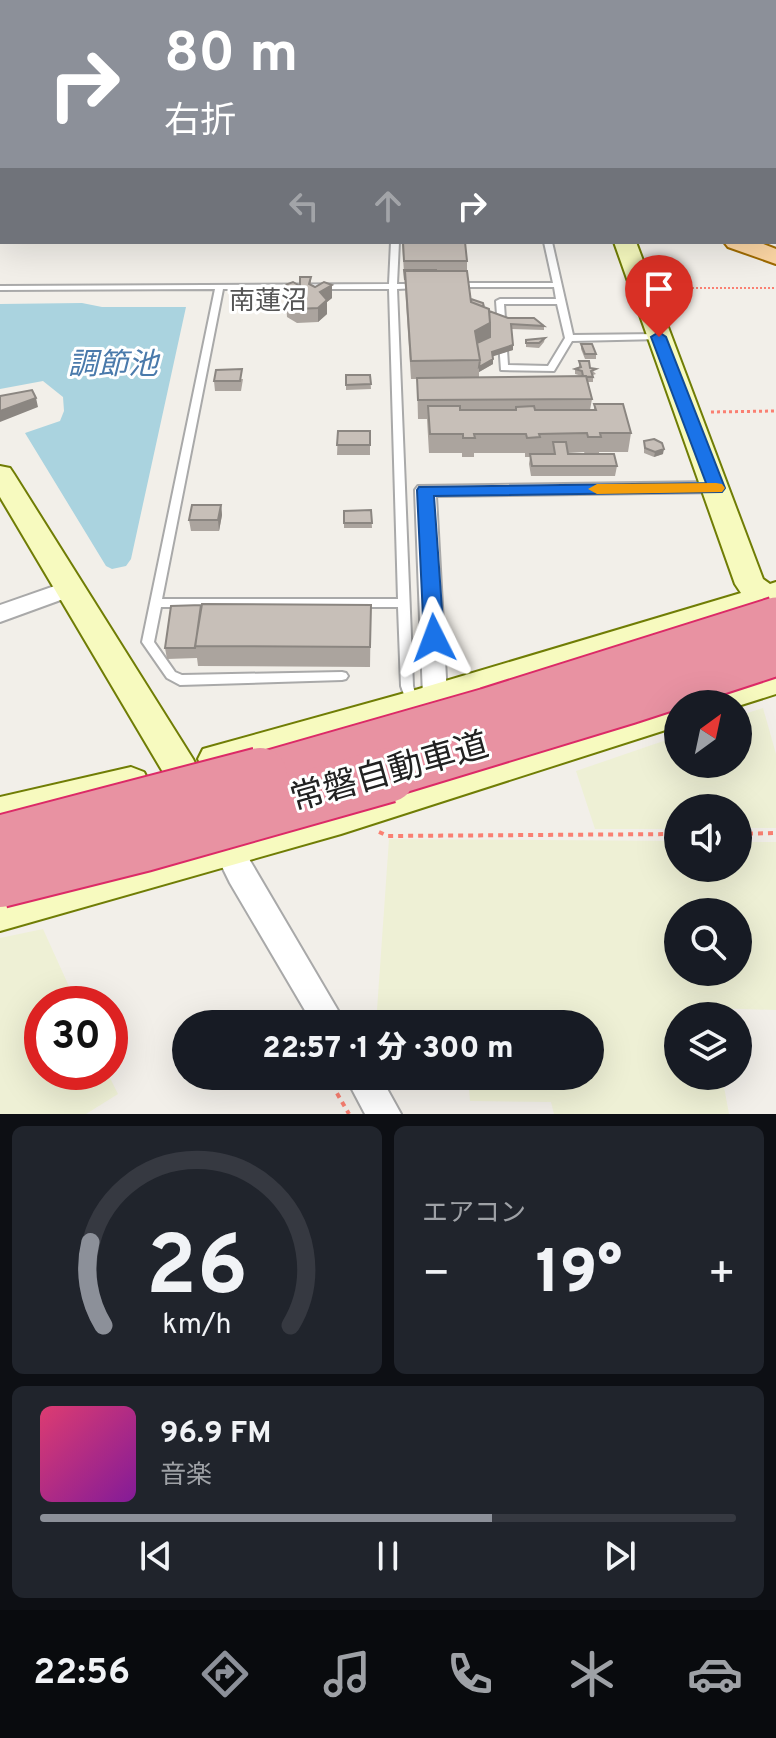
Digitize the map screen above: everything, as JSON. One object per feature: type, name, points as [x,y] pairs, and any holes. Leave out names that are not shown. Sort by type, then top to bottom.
[{"type":"highway","name":"常磐自動車道","points":[[0,843],[121,814],[335,754],[768,602]]},
{"type":"highway","name":"常磐自動車道","points":[[0,880],[326,793],[776,655]]},
{"type":"main road","points":[[741,244],[776,257]]},
{"type":"street","points":[[626,244],[750,584],[768,602],[776,655]]},
{"type":"street","points":[[0,474],[231,852],[240,874],[322,1010]]},
{"type":"street","points":[[424,700],[425,490],[716,488]]},
{"type":"street","points":[[0,614],[69,589]]},
{"type":"street","points":[[0,812],[180,769],[768,602]]},
{"type":"street","points":[[748,690],[776,681]]},
{"type":"street","points":[[0,913],[368,812],[664,717]]},
{"type":"street","points":[[369,1090],[384,1114]]},
{"type":"lane","points":[[395,244],[393,286],[407,686],[424,700]]},
{"type":"lane","points":[[499,285],[504,368],[551,369],[569,338],[548,244]]},
{"type":"lane","points":[[453,285],[557,285]]},
{"type":"lane","points":[[220,286],[148,642],[171,675],[180,680],[342,676]]},
{"type":"lane","points":[[0,288],[423,286]]},
{"type":"lane","points":[[500,301],[561,302]]},
{"type":"lane","points":[[569,338],[659,337]]},
{"type":"lane","points":[[156,603],[403,603]]},
{"type":"path","points":[[642,289],[776,288]]},
{"type":"path","points":[[687,412],[776,411]]},
{"type":"path","points":[[368,812],[381,834],[388,836],[664,834]]},
{"type":"path","points":[[752,834],[776,833]]},
{"type":"path","points":[[335,1090],[349,1114]]},
{"type":"green space","points":[[763,708],[776,754],[776,828],[752,828],[752,794],[664,794],[664,829],[595,829],[576,771],[664,741],[664,778],[752,778],[752,712]]},
{"type":"green space","points":[[389,839],[664,841],[664,882],[752,882],[752,842],[776,842],[776,1010],[752,1009],[752,1002],[664,1002],[664,1090],[725,1090],[729,1114],[554,1114],[551,1102],[470,1101],[469,1090],[604,1090],[604,1010],[377,1010]]},
{"type":"green space","points":[[43,929],[69,986],[24,986],[24,1090],[116,1090],[118,1094],[86,1114],[0,1114],[0,938]]},
{"type":"water","name":"調節池","points":[[82,303],[102,307],[186,307],[131,559],[126,566],[112,569],[106,566],[25,433],[60,421],[64,411],[63,397],[43,381],[0,389],[0,304]]},
{"type":"building","points":[[403,244],[465,244],[467,261],[404,261]]},
{"type":"building","points":[[405,271],[467,271],[471,302],[489,309],[490,323],[475,331],[480,360],[411,361]]},
{"type":"building","points":[[300,277],[311,277],[309,284],[315,287],[324,282],[332,285],[320,292],[327,300],[318,308],[296,309],[286,304],[286,298],[293,292],[285,285],[293,282],[300,286]]},
{"type":"building","points":[[471,299],[483,303],[484,307],[471,302]]},
{"type":"building","points":[[489,311],[508,318],[534,318],[544,326],[511,324],[513,345],[492,352],[493,359],[479,367],[477,343],[490,337]]},
{"type":"building","points":[[545,338],[539,343],[526,343],[526,340]]},
{"type":"building","points":[[581,344],[592,344],[596,354],[585,354]]},
{"type":"building","points":[[579,361],[589,361],[590,368],[596,369],[591,371],[593,377],[583,376],[582,371],[575,369],[581,367]]},
{"type":"building","points":[[242,369],[240,381],[214,381],[216,370]]},
{"type":"building","points":[[346,375],[370,375],[371,384],[346,385]]},
{"type":"building","points":[[586,376],[592,399],[418,400],[417,378]]},
{"type":"building","points":[[32,390],[36,398],[0,411],[0,396]]},
{"type":"building","points":[[594,404],[623,404],[631,433],[600,433],[601,437],[588,437],[587,433],[539,434],[540,437],[527,438],[526,434],[474,434],[475,438],[463,438],[463,434],[430,434],[428,406],[460,406],[460,410],[516,410],[516,407],[534,406],[535,410],[596,410]]},
{"type":"building","points":[[338,431],[370,431],[370,445],[337,445]]},
{"type":"building","points":[[654,439],[662,443],[664,449],[655,452],[645,448],[644,441]]},
{"type":"building","points":[[553,442],[566,442],[568,454],[614,454],[617,466],[532,466],[530,454],[555,454]]},
{"type":"building","points":[[192,505],[221,505],[218,520],[189,520]]},
{"type":"building","points":[[371,510],[372,523],[344,523],[344,511]]},
{"type":"building","points":[[202,604],[371,605],[370,647],[195,646]]},
{"type":"building","points":[[201,605],[195,648],[165,648],[171,606]]},
{"type":"slow traffic","points":[[597,489],[716,488]]},
{"type":"district","name":"南蓮沼","points":[[268,302]]},
{"type":"route","points":[[434,638],[425,490],[716,488],[659,337]]}]
